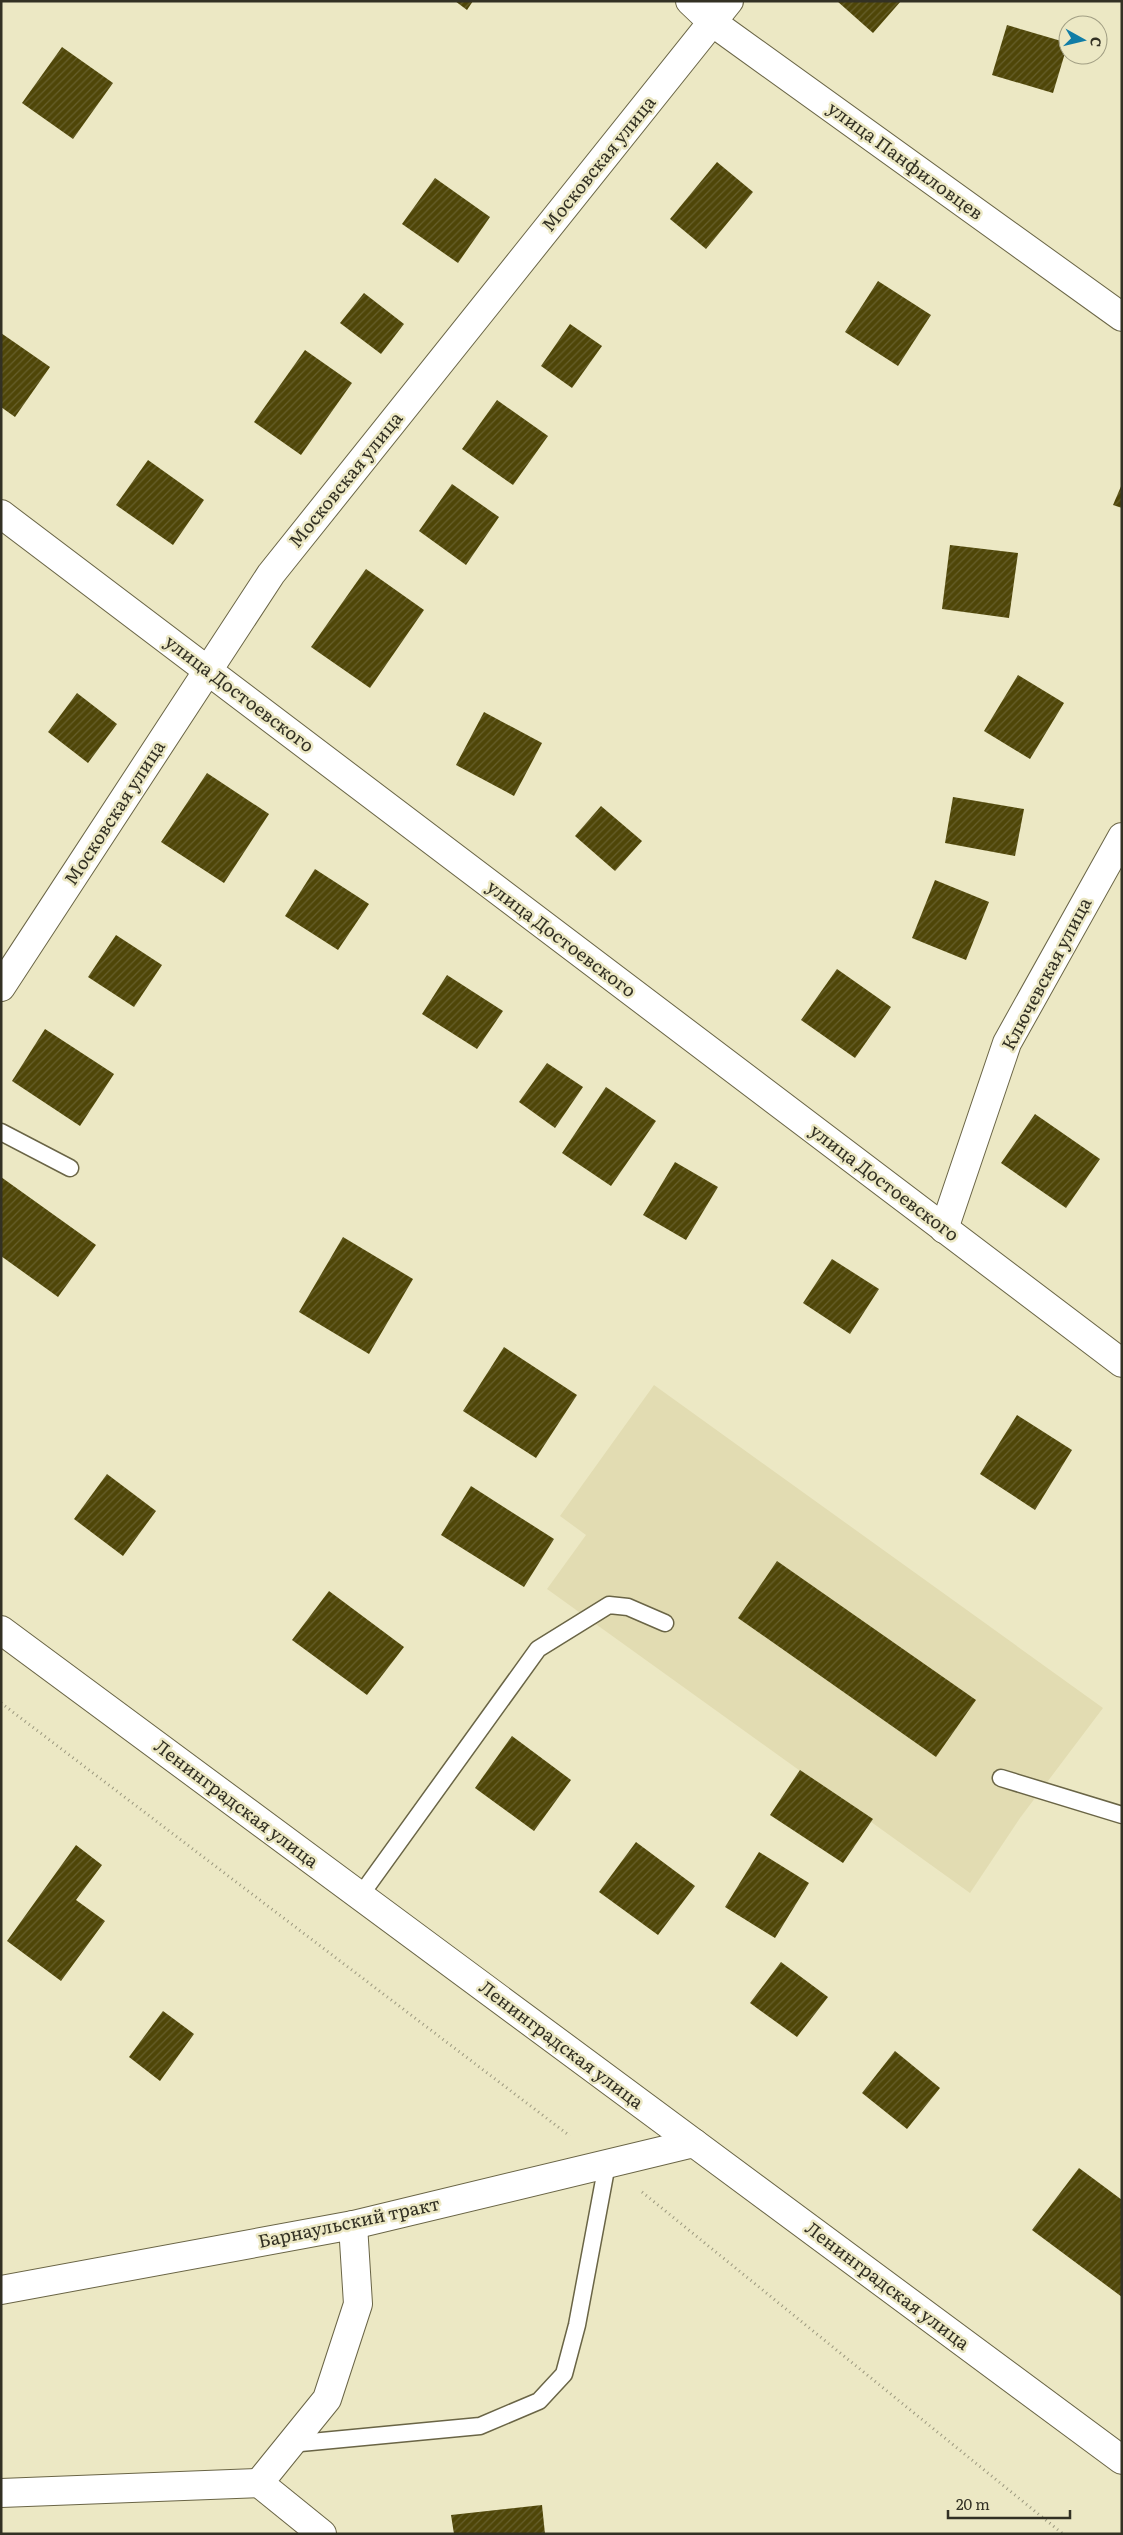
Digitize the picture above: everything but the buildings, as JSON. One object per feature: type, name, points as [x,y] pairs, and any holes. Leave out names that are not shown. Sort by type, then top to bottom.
[{"type":"street","name":"улица Панфиловцев","points":[[690,1],[720,12],[1122,317]]},
{"type":"street","name":"Московская улица","points":[[1,987],[271,574],[720,12]]},
{"type":"street","name":"улица Достоевского","points":[[1,514],[1122,1363]]},
{"type":"street","name":"Ключевская улица","points":[[944,1229],[1007,1043],[1122,837]]},
{"type":"street","name":"Ленинградская улица","points":[[1,1630],[1122,2460]]},
{"type":"street","name":"Барнаульский тракт","points":[[1,2290],[352,2225],[694,2143]]},
{"type":"street","points":[[259,2483],[327,2399],[358,2304],[352,2225]]},
{"type":"street","points":[[1,2493],[259,2483],[322,2534]]},
{"type":"lane","points":[[1,1132],[70,1168]]},
{"type":"lane","points":[[360,1896],[538,1649],[609,1605],[628,1608],[665,1623]]},
{"type":"lane","points":[[1001,1778],[1122,1815]]},
{"type":"lane","points":[[290,2444],[480,2426],[539,2401],[564,2374],[578,2325],[607,2164]]},
{"type":"path","points":[[1,1703],[607,2164],[1063,2534]]},
{"type":"shaded area","points":[[654,1385],[1103,1708],[1020,1818],[970,1893],[547,1589],[586,1535],[560,1516]]}]
